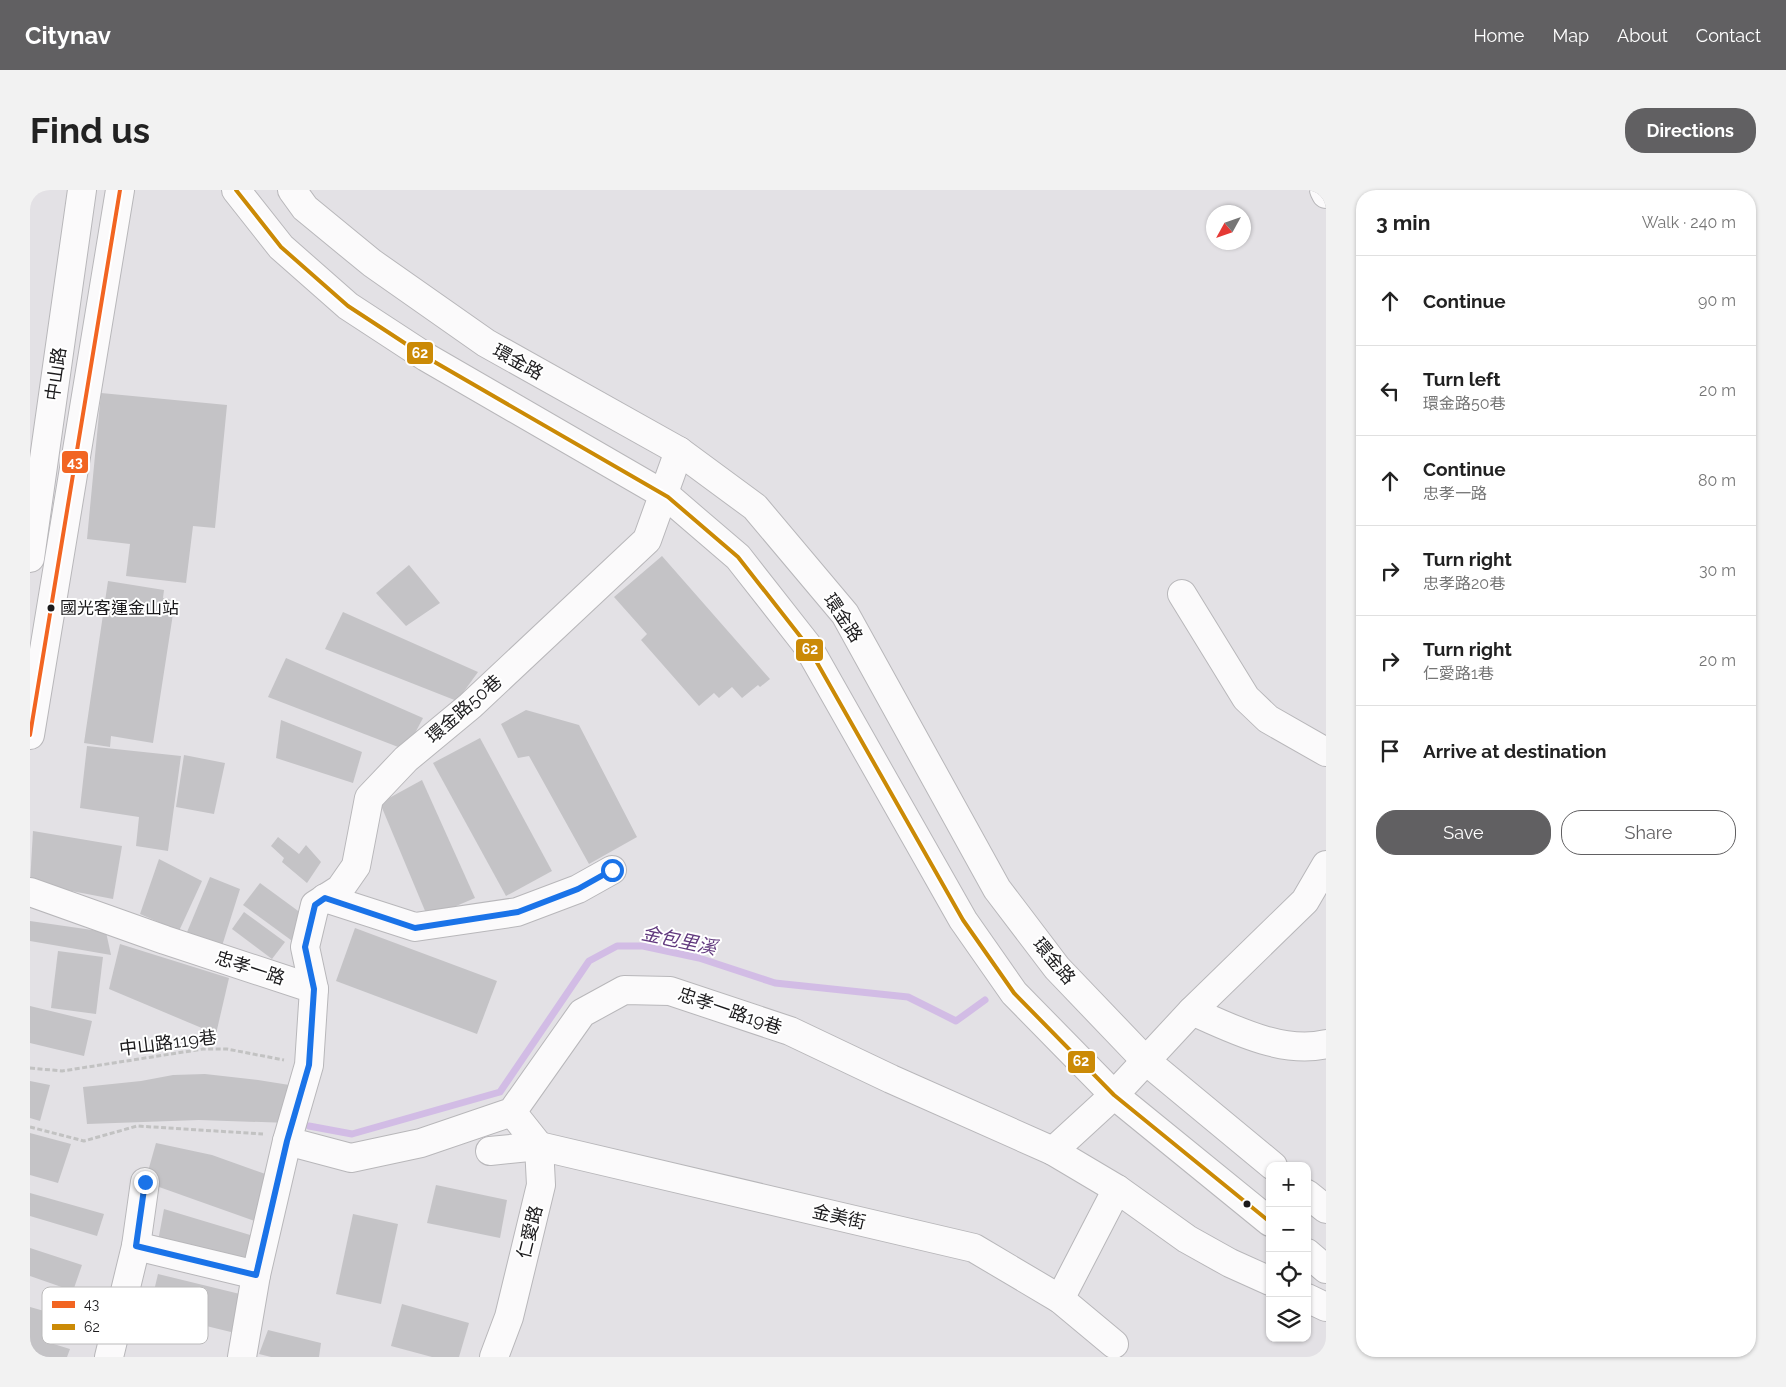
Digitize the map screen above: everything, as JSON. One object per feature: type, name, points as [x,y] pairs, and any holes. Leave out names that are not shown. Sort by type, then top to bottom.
[{"type":"street","name":"中山路","points":[[30,558],[82,190]]},
{"type":"street","name":"中山路","points":[[30,735],[120,190]]},
{"type":"street","points":[[236,190],[281,247],[348,306],[426,357],[663,494],[738,557],[807,645],[963,920],[1014,993],[1114,1095],[1266,1219]]},
{"type":"street","name":"環金路","points":[[292,190],[305,208],[372,263],[486,344],[679,451],[755,507],[844,614],[997,889],[1057,968],[1144,1060],[1268,1162]]},
{"type":"street","points":[[1324,190],[1326,194]]},
{"type":"street","name":"環金路50巷","points":[[314,989],[305,947],[315,905],[340,889],[356,866],[369,798],[406,758],[470,706],[647,540],[679,451]]},
{"type":"street","points":[[1182,594],[1246,698],[1268,719],[1326,752]]},
{"type":"street","points":[[1054,1151],[1114,1095],[1144,1060],[1192,1011],[1305,901],[1326,865]]},
{"type":"street","points":[[325,898],[415,928],[518,912],[578,889],[612,870]]},
{"type":"street","name":"忠孝一路","points":[[30,892],[165,940],[314,989]]},
{"type":"street","points":[[242,1357],[256,1275],[287,1141],[309,1065],[314,989]]},
{"type":"street","name":"忠孝一路19巷","points":[[512,1112],[582,1013],[624,990],[670,990],[790,1031],[891,1079],[1054,1151],[1117,1189],[1187,1239],[1230,1263],[1266,1279]]},
{"type":"street","points":[[1192,1011],[1235,1031],[1285,1046],[1326,1044]]},
{"type":"street","points":[[287,1141],[351,1158],[421,1143],[512,1112],[539,1146]]},
{"type":"street","name":"金美街","points":[[490,1151],[539,1146],[974,1248],[1060,1299],[1114,1344]]},
{"type":"street","name":"仁愛路","points":[[494,1357],[509,1317],[541,1184],[539,1146]]},
{"type":"street","points":[[126,1287],[136,1246],[145,1182]]},
{"type":"street","points":[[1060,1299],[1117,1189]]},
{"type":"street","points":[[1311,1197],[1326,1209]]},
{"type":"street","points":[[136,1246],[256,1275]]},
{"type":"street","points":[[1311,1256],[1326,1269]]},
{"type":"street","points":[[1311,1300],[1326,1307]]},
{"type":"street","points":[[109,1357],[112,1344]]},
{"type":"path","name":"中山路119巷","points":[[30,1068],[62,1071],[211,1049],[227,1049],[309,1065]]},
{"type":"path","points":[[30,1127],[84,1141],[137,1126],[259,1133],[287,1141]]},
{"type":"building","points":[[101,393],[227,405],[215,528],[193,526],[186,583],[126,576],[130,544],[87,539]]},
{"type":"building","points":[[662,556],[770,679],[760,687],[758,685],[742,698],[732,687],[719,698],[714,693],[699,706],[641,640],[647,634],[614,597]]},
{"type":"building","points":[[409,565],[440,603],[406,626],[376,593]]},
{"type":"building","points":[[108,581],[164,590],[163,598],[175,601],[153,743],[111,736],[110,747],[84,743]]},
{"type":"building","points":[[343,612],[478,672],[457,701],[325,649]]},
{"type":"building","points":[[286,658],[423,718],[406,750],[268,697]]},
{"type":"building","points":[[526,710],[579,725],[637,837],[589,864],[529,756],[518,758],[501,724]]},
{"type":"building","points":[[281,720],[362,752],[353,783],[276,758]]},
{"type":"building","points":[[480,738],[552,871],[506,896],[433,763]]},
{"type":"building","points":[[87,746],[181,756],[168,851],[136,846],[139,817],[80,808]]},
{"type":"building","points":[[184,755],[225,763],[214,814],[176,807]]},
{"type":"building","points":[[422,780],[475,898],[428,918],[380,803]]},
{"type":"building","points":[[33,831],[122,846],[113,899],[30,883]]},
{"type":"building","points":[[278,837],[299,854],[306,845],[321,862],[307,883],[282,862],[284,858],[271,846]]},
{"type":"building","points":[[159,859],[202,881],[179,931],[140,914]]},
{"type":"building","points":[[210,877],[240,889],[221,949],[185,937]]},
{"type":"building","points":[[260,883],[305,916],[295,943],[243,905]]},
{"type":"building","points":[[244,912],[285,942],[272,959],[232,929]]},
{"type":"building","points":[[30,921],[106,932],[111,955],[30,941]]},
{"type":"building","points":[[355,928],[497,981],[477,1034],[336,981]]},
{"type":"building","points":[[120,944],[229,978],[216,1034],[109,989]]},
{"type":"building","points":[[58,951],[103,957],[96,1014],[51,1008]]},
{"type":"building","points":[[30,1006],[92,1021],[84,1056],[30,1043]]},
{"type":"building","points":[[205,1074],[302,1087],[290,1123],[199,1120],[87,1124],[83,1087],[141,1081],[173,1075]]},
{"type":"building","points":[[30,1081],[50,1085],[40,1121],[30,1118]]},
{"type":"building","points":[[30,1133],[71,1144],[58,1183],[30,1175]]},
{"type":"building","points":[[156,1143],[212,1155],[271,1176],[260,1223],[145,1182]]},
{"type":"building","points":[[436,1185],[507,1200],[500,1238],[427,1223]]},
{"type":"building","points":[[30,1193],[104,1214],[97,1236],[30,1216]]},
{"type":"building","points":[[164,1209],[273,1242],[263,1268],[158,1241]]},
{"type":"building","points":[[353,1214],[398,1224],[381,1304],[336,1294]]},
{"type":"building","points":[[30,1248],[82,1265],[74,1287],[62,1287],[30,1276]]},
{"type":"building","points":[[158,1274],[244,1295],[235,1333],[208,1326],[208,1287],[155,1287]]},
{"type":"building","points":[[402,1304],[469,1323],[459,1357],[432,1357],[391,1346]]},
{"type":"building","points":[[30,1307],[42,1310],[42,1344],[54,1344],[70,1349],[67,1357],[30,1357]]},
{"type":"building","points":[[268,1330],[321,1343],[319,1357],[271,1357],[259,1354]]},
{"type":"waterway","name":"金包里溪","points":[[309,1126],[352,1134],[500,1092],[589,961],[617,946],[643,946],[699,958],[775,983],[908,997],[956,1021],[985,1000]]},
{"type":"transit line","name":"43","points":[[30,735],[120,190]]},
{"type":"transit line","name":"62","points":[[236,190],[281,247],[348,306],[426,357],[668,497],[738,557],[807,645],[963,920],[1014,993],[1114,1095],[1266,1219]]},
{"type":"place","name":"國光客運金山站","points":[[51,608]]},
{"type":"route","points":[[145,1182],[136,1246],[256,1275],[287,1141],[309,1065],[314,989],[305,947],[315,905],[325,898],[415,928],[518,912],[578,889],[612,870]]}]
